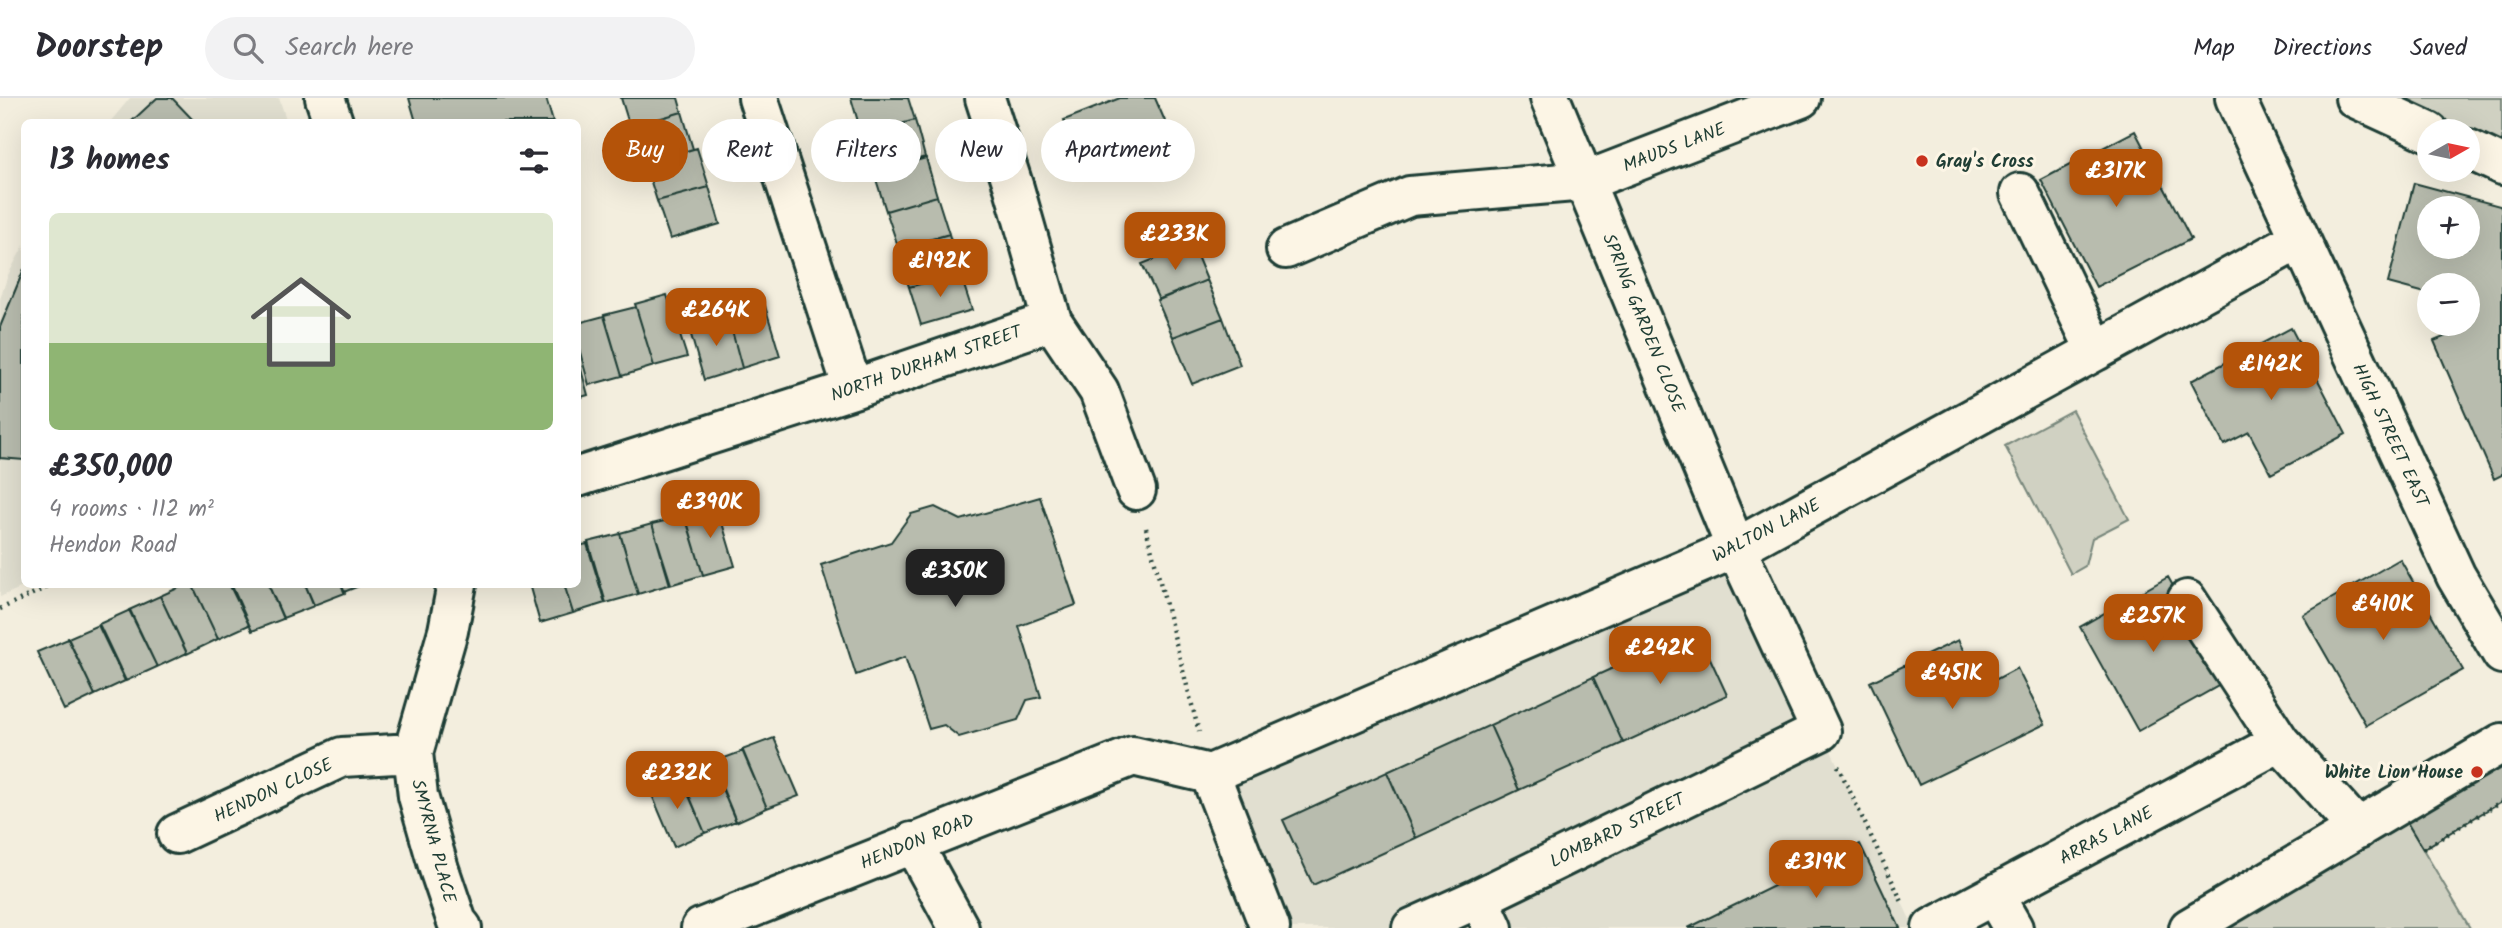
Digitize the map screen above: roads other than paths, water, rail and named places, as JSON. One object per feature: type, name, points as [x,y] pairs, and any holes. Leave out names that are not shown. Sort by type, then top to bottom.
[{"type":"street","points":[[325,98],[332,119]]},
{"type":"street","points":[[758,98],[853,389]]},
{"type":"street","points":[[985,98],[1052,321],[1099,391],[1136,490]]},
{"type":"street","name":"SPRING GARDEN CLOSE","points":[[1550,98],[1737,548],[1821,731]]},
{"type":"street","name":"MAUDS LANE","points":[[1286,249],[1410,196],[1586,181],[1801,98]]},
{"type":"street","name":"HIGH STREET EAST","points":[[2235,98],[2456,576],[2502,654]]},
{"type":"street","points":[[2355,98],[2417,126]]},
{"type":"street","points":[[2480,155],[2502,165]]},
{"type":"street","points":[[2020,193],[2096,352]]},
{"type":"street","name":"WALTON LANE","points":[[1210,774],[1737,548],[2300,239]]},
{"type":"street","name":"NORTH DURHAM STREET","points":[[581,476],[853,389],[1052,321]]},
{"type":"street","points":[[413,753],[448,631],[456,588]]},
{"type":"street","points":[[2187,600],[2280,742],[2358,829]]},
{"type":"street","name":"LOMBARD STREET","points":[[1412,928],[1486,913],[1821,731]]},
{"type":"street","name":"ARRAS LANE","points":[[1920,922],[1994,895],[2280,742]]},
{"type":"street","points":[[2189,928],[2502,743]]},
{"type":"street","name":"HENDON CLOSE","points":[[177,834],[342,757],[413,753]]},
{"type":"street","name":"SMYRNA PLACE","points":[[413,753],[418,796],[439,869],[457,922],[462,928]]},
{"type":"street","name":"HENDON ROAD","points":[[701,928],[1133,756],[1210,774]]},
{"type":"street","points":[[1210,774],[1270,928]]},
{"type":"street","points":[[912,842],[959,928]]},
{"type":"street","points":[[1994,895],[2013,928]]},
{"type":"place","name":"Gray's Cross","points":[[1922,161]]},
{"type":"place","name":"White Lion House","points":[[2477,772]]}]
